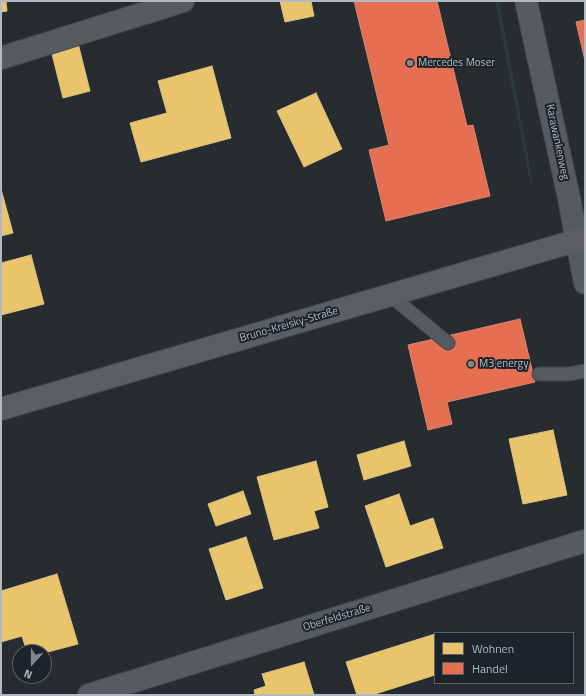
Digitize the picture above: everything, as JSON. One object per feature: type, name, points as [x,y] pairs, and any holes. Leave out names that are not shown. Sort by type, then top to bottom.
[{"type":"street","points":[[1,58],[183,1]]},
{"type":"street","name":"Karawankenweg","points":[[526,1],[581,239],[585,283]]},
{"type":"street","name":"Bruno-Kreisky-Straße","points":[[1,410],[581,239]]},
{"type":"street","name":"Oberfeldstraße","points":[[89,695],[585,541]]},
{"type":"lane","points":[[391,296],[448,343]]},
{"type":"lane","points":[[539,374],[569,374],[585,371]]},
{"type":"shaded area","points":[[495,1],[499,1],[532,178],[531,187]]},
{"type":"building: Wohnen","points":[[1,1],[6,1],[7,11],[1,12]]},
{"type":"building: Wohnen","points":[[280,1],[311,1],[314,16],[285,22]]},
{"type":"building: Wohnen","points":[[78,43],[90,91],[63,98],[51,50]]},
{"type":"building: Wohnen","points":[[212,66],[231,138],[141,162],[130,123],[167,113],[158,81]]},
{"type":"building: Wohnen","points":[[316,93],[342,149],[304,167],[277,111]]},
{"type":"building: Wohnen","points":[[1,189],[13,233],[1,236]]},
{"type":"building: Wohnen","points":[[31,255],[44,304],[1,315],[1,263]]},
{"type":"building: Wohnen","points":[[553,430],[567,495],[523,504],[509,439]]},
{"type":"building: Wohnen","points":[[404,441],[411,466],[364,480],[357,455]]},
{"type":"building: Wohnen","points":[[316,461],[328,507],[314,511],[319,528],[274,540],[257,477]]},
{"type":"building: Wohnen","points":[[243,491],[251,514],[216,526],[208,504]]},
{"type":"building: Wohnen","points":[[399,494],[410,526],[433,518],[443,548],[386,567],[365,506]]},
{"type":"building: Wohnen","points":[[246,537],[263,588],[226,600],[209,549]]},
{"type":"building: Wohnen","points":[[57,574],[78,644],[52,651],[52,644],[24,644],[22,636],[1,642],[1,591]]},
{"type":"building: Wohnen","points":[[434,634],[434,675],[372,695],[357,695],[346,662]]},
{"type":"building: Wohnen","points":[[304,662],[314,695],[255,695],[254,690],[266,686],[262,674]]},
{"type":"building: Handel","name":"Mercedes Moser","points":[[354,1],[437,1],[467,126],[473,125],[490,196],[386,221],[369,150],[389,145]]},
{"type":"building: Handel","points":[[585,20],[585,61],[576,22]]},
{"type":"building: Handel","name":"M3 energy","points":[[520,319],[535,382],[447,402],[452,424],[428,430],[408,345]]},
{"type":"place","name":"Mercedes Moser","points":[[410,63]]},
{"type":"place","name":"M3 energy","points":[[471,364]]}]
